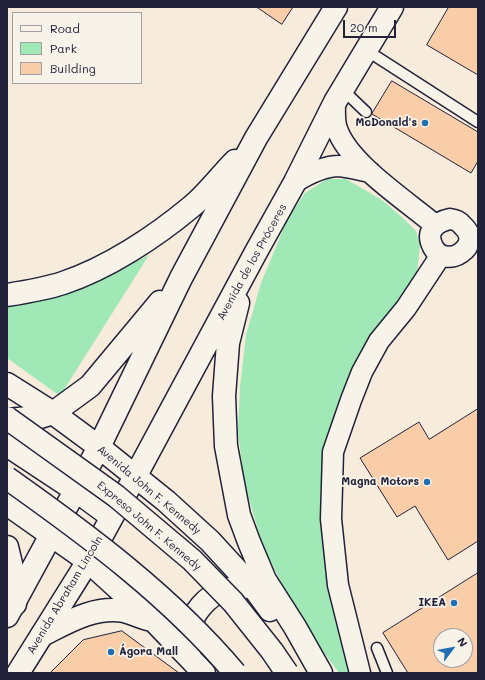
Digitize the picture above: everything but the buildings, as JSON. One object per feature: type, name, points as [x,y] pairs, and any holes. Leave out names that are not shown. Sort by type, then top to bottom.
[{"type":"main road","points":[[11,610],[74,490],[99,447],[181,278],[256,138],[336,7]]},
{"type":"main road","name":"Avenida de los Próceres","points":[[112,517],[295,182],[339,96],[392,7]]},
{"type":"main road","points":[[7,296],[64,283],[108,263],[142,243],[192,206],[256,138]]},
{"type":"main road","points":[[256,252],[238,301],[228,343],[224,396],[226,446],[240,515],[248,542],[265,580],[295,627],[319,673]]},
{"type":"main road","points":[[7,419],[40,417],[53,413],[90,386],[181,278]]},
{"type":"main road","name":"Avenida John F. Kennedy","points":[[7,384],[53,413],[99,447],[166,501],[210,541],[256,591],[319,673]]},
{"type":"main road","name":"Expreso John F. Kennedy","points":[[7,419],[116,496],[192,560],[233,602],[272,651],[287,673]]},
{"type":"main road","points":[[7,445],[112,517]]},
{"type":"main road","points":[[7,478],[114,557],[173,608],[218,653],[235,673]]},
{"type":"main road","points":[[7,504],[88,561],[154,621],[204,673]]},
{"type":"main road","name":"Avenida Abraham Lincoln","points":[[18,673],[88,561],[112,517]]},
{"type":"main road","points":[[7,548],[14,576],[11,610]]},
{"type":"main road","points":[[210,673],[195,647],[191,630],[193,618],[202,606],[213,596],[224,590],[236,588],[270,610]]},
{"type":"main road","points":[[42,635],[91,612],[111,610],[125,612],[154,621]]},
{"type":"street","points":[[339,96],[335,115],[337,129],[343,141],[370,172],[435,225]]},
{"type":"street","points":[[295,182],[312,173],[339,166],[370,172]]},
{"type":"street","points":[[450,219],[472,226],[469,244],[457,256],[448,257],[441,255],[434,250],[430,242],[431,234],[435,225],[442,221],[450,219]]},
{"type":"street","points":[[360,673],[338,585],[331,518],[333,452],[359,379],[379,341],[406,308],[441,255]]},
{"type":"lane","points":[[366,50],[478,122]]},
{"type":"lane","points":[[339,96],[366,112]]},
{"type":"lane","points":[[377,648],[387,673]]},
{"type":"green space","points":[[327,179],[346,179],[382,200],[416,231],[420,246],[416,280],[352,374],[328,514],[358,673],[339,673],[317,643],[292,603],[263,547],[244,482],[238,431],[240,387],[246,335],[261,283],[287,220],[305,193]]},
{"type":"green space","points":[[149,255],[60,396],[7,358],[7,303],[114,273]]},
{"type":"place","name":"McDonald's","points":[[425,123]]},
{"type":"place","name":"Magna Motors","points":[[427,482]]},
{"type":"place","name":"IKEA","points":[[454,603]]},
{"type":"place","name":"Ágora Mall","points":[[111,652]]}]
